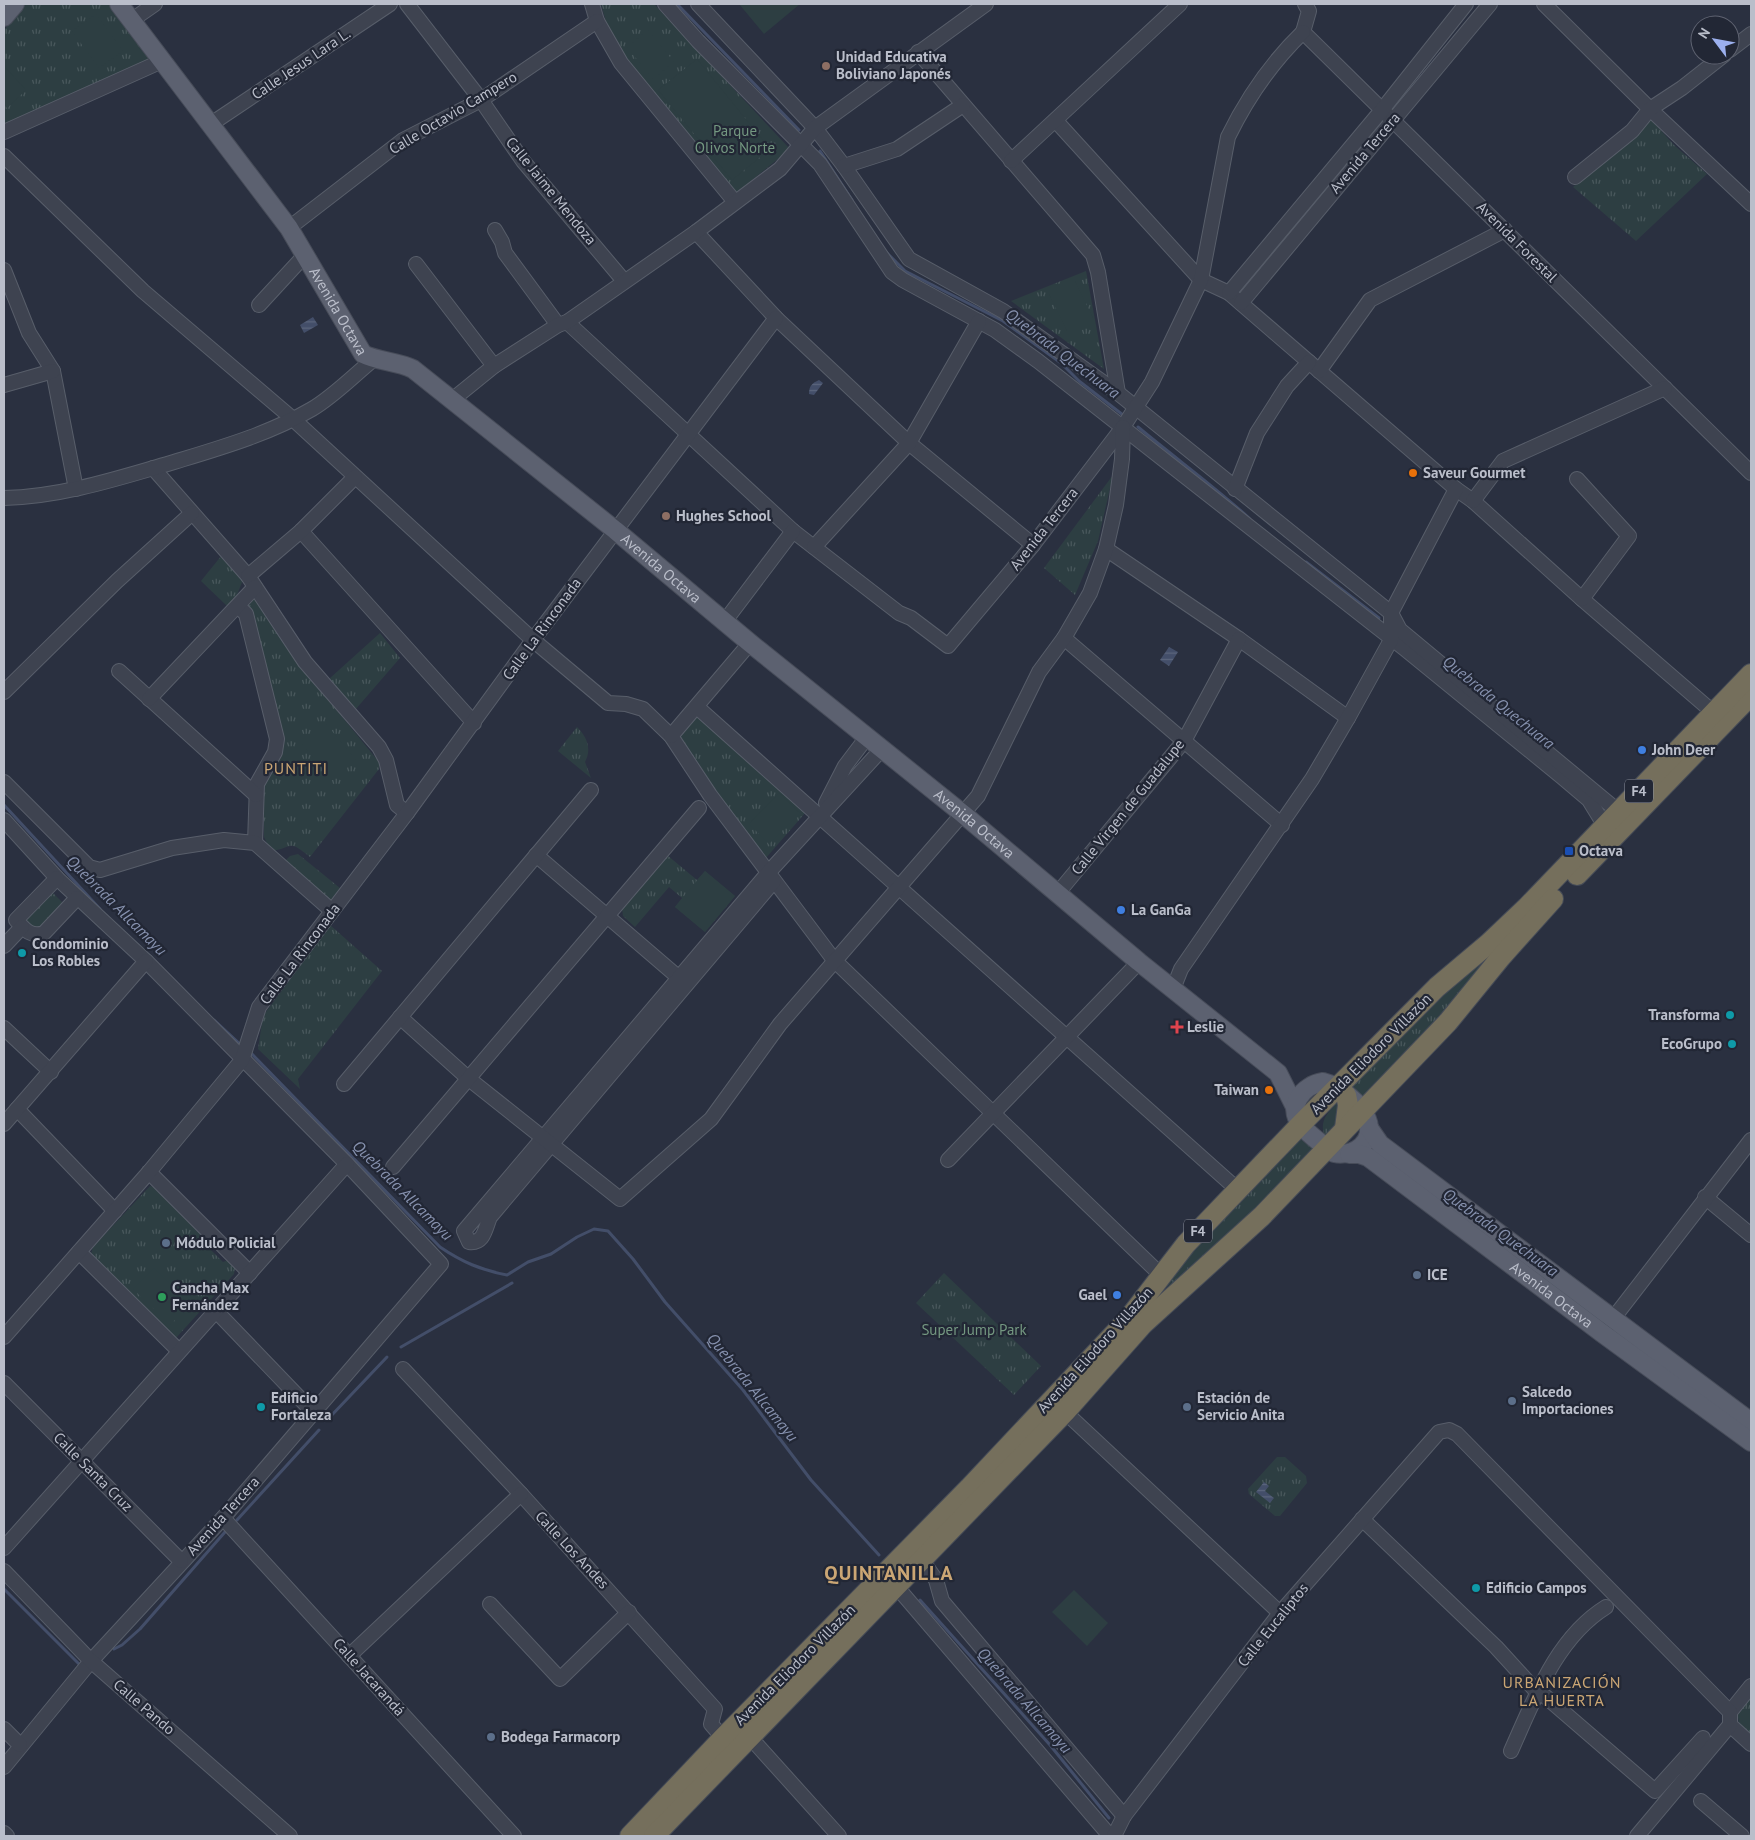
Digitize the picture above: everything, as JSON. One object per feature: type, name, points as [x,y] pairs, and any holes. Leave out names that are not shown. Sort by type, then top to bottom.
[{"type":"highway","name":"Avenida Eliodoro Villazón","points":[[630,1836],[723,1738],[969,1488],[1128,1318],[1186,1244],[1238,1190],[1298,1117],[1320,1105],[1437,987],[1488,944],[1527,907],[1751,674]]},
{"type":"highway","name":"Avenida Eliodoro Villazón","points":[[654,1836],[1065,1412],[1142,1324],[1262,1216],[1323,1144],[1345,1128],[1366,1119],[1537,916],[1751,695]]},
{"type":"highway","points":[[1335,1088],[1348,1105],[1345,1128]]},
{"type":"highway","points":[[1320,1105],[1317,1128],[1323,1144]]},
{"type":"main road","points":[[4,17],[15,4]]},
{"type":"main road","name":"Avenida Octava","points":[[119,4],[289,228],[356,344],[364,354],[374,359],[403,364],[452,400],[616,530],[750,643],[963,814],[1139,962],[1278,1073],[1335,1088],[1366,1119],[1380,1144],[1751,1442]]},
{"type":"main road","name":"Avenida Octava","points":[[1278,1073],[1298,1117],[1334,1154],[1359,1154],[1368,1157],[1607,1327],[1751,1422]]},
{"type":"main road","points":[[1298,1117],[1301,1093],[1314,1083],[1335,1088]]},
{"type":"main road","points":[[1349,1154],[1358,1150],[1364,1144],[1366,1119]]},
{"type":"street","points":[[132,20],[155,4]]},
{"type":"street","name":"Calle Jesus Lara L.","points":[[211,124],[390,4]]},
{"type":"street","name":"Calle Jaime Mendoza","points":[[407,4],[481,100],[523,161],[624,281]]},
{"type":"street","points":[[592,4],[597,21],[621,63],[735,202]]},
{"type":"street","points":[[665,4],[698,41],[801,147],[820,164],[892,272],[903,280],[979,321],[1038,360],[1576,788],[1589,800],[1605,826]]},
{"type":"street","points":[[698,4],[815,128],[909,259],[1003,311],[1118,393],[1135,409],[1391,613],[1400,630],[1619,812]]},
{"type":"street","points":[[452,400],[494,366],[562,324],[696,232],[780,169],[801,147],[815,128],[918,52],[965,9],[986,4]]},
{"type":"street","points":[[1011,161],[1180,4]]},
{"type":"street","points":[[1303,32],[1309,11],[1305,4]]},
{"type":"street","name":"Avenida Tercera","points":[[1228,293],[1382,110],[1466,4]]},
{"type":"street","name":"Avenida Tercera","points":[[1241,303],[1490,4]]},
{"type":"street","points":[[1544,4],[1650,109],[1751,204]]},
{"type":"street","name":"Calle Octavio Campero","points":[[289,228],[402,140],[481,100],[597,21]]},
{"type":"street","name":"Avenida Forestal","points":[[1303,32],[1751,473]]},
{"type":"street","name":"Avenida Tercera","points":[[814,547],[899,613],[911,618],[948,646],[1033,545],[1123,427],[1152,382],[1201,280],[1228,137],[1238,117],[1281,53],[1303,32]]},
{"type":"street","points":[[1740,42],[1751,34]]},
{"type":"street","points":[[918,52],[1093,255],[1098,272],[1118,393]]},
{"type":"street","points":[[4,132],[162,61]]},
{"type":"street","points":[[1575,177],[1632,131],[1650,109],[1682,88],[1711,65]]},
{"type":"street","points":[[844,166],[897,149],[963,105]]},
{"type":"street","points":[[1056,121],[1201,280],[1228,293],[1241,303],[1456,489],[1473,501],[1582,599],[1714,713]]},
{"type":"street","points":[[4,156],[143,291],[293,419],[533,640],[608,703],[626,704],[643,709],[671,736],[710,795],[834,960],[1161,1275]]},
{"type":"street","points":[[495,230],[502,242],[505,253],[562,324],[688,434],[793,531],[814,547],[909,443],[979,321]]},
{"type":"street","points":[[1235,488],[1257,433],[1287,386],[1314,367],[1370,300],[1505,230]]},
{"type":"street","points":[[696,232],[776,318],[909,443],[1033,545]]},
{"type":"street","points":[[259,305],[305,255]]},
{"type":"street","points":[[416,264],[494,366]]},
{"type":"street","points":[[4,270],[29,333],[53,371],[76,488]]},
{"type":"street","name":"Calle La Rinconada","points":[[4,1338],[115,1211],[242,1057],[259,1007],[407,813],[533,640],[776,318]]},
{"type":"street","points":[[4,498],[29,497],[76,488],[230,445],[293,419],[314,408],[374,359]]},
{"type":"street","points":[[4,384],[53,371]]},
{"type":"street","points":[[1473,501],[1503,461],[1665,388]]},
{"type":"street","points":[[400,1017],[469,1079],[620,1199],[711,1119],[780,1024],[978,796],[1039,672],[1064,638],[1090,593],[1106,549],[1116,506],[1123,427]]},
{"type":"street","points":[[153,468],[251,582],[306,662],[379,748],[386,760],[397,805],[407,813]]},
{"type":"street","points":[[149,699],[238,606],[251,582],[355,477]]},
{"type":"street","points":[[1577,479],[1629,536],[1582,599]]},
{"type":"street","points":[[1172,989],[1182,969],[1312,780],[1348,718],[1391,640],[1391,613],[1456,489]]},
{"type":"street","points":[[4,692],[117,581],[192,513]]},
{"type":"street","points":[[300,531],[474,722]]},
{"type":"street","points":[[725,620],[793,531]]},
{"type":"street","points":[[1106,549],[1239,639],[1348,718]]},
{"type":"street","points":[[238,606],[246,614],[277,740],[275,752],[257,784],[255,843]]},
{"type":"street","points":[[1064,638],[1282,825]]},
{"type":"street","name":"Calle Virgen de Guadalupe","points":[[1057,894],[1184,741],[1239,639]]},
{"type":"street","points":[[671,736],[750,643]]},
{"type":"street","points":[[119,671],[256,794]]},
{"type":"street","points":[[697,707],[1238,1190]]},
{"type":"street","points":[[818,816],[844,766],[867,736]]},
{"type":"street","points":[[547,1141],[490,1218],[481,1240],[476,1243],[469,1242],[464,1231],[547,1141],[771,877],[818,816],[882,749]]},
{"type":"street","points":[[4,782],[88,867],[100,870],[172,848],[224,840],[255,843],[332,911]]},
{"type":"street","points":[[344,1084],[590,790]]},
{"type":"street","points":[[394,1167],[699,808]]},
{"type":"street","points":[[4,820],[57,878],[146,961],[347,1164],[4,1548]]},
{"type":"street","points":[[536,855],[683,981]]},
{"type":"street","points":[[57,878],[16,920],[22,927],[32,934],[44,933],[77,898]]},
{"type":"street","points":[[4,946],[22,927]]},
{"type":"street","points":[[4,1124],[146,961]]},
{"type":"street","points":[[948,1160],[1139,962]]},
{"type":"street","points":[[4,1028],[51,1072]]},
{"type":"street","points":[[16,1109],[115,1211]]},
{"type":"street","points":[[1607,1327],[1705,1197],[1751,1140]]},
{"type":"street","name":"Avenida Tercera","points":[[4,1767],[20,1745],[91,1661],[223,1518],[441,1264],[347,1164]]},
{"type":"street","points":[[148,1172],[250,1273]]},
{"type":"street","points":[[1705,1197],[1751,1235]]},
{"type":"street","points":[[79,1252],[180,1352]]},
{"type":"street","points":[[216,1311],[314,1413]]},
{"type":"street","name":"Calle Los Andes","points":[[403,1369],[630,1612],[715,1709],[711,1724],[723,1738]]},
{"type":"street","name":"Calle Santa Cruz","points":[[4,1383],[182,1561]]},
{"type":"street","points":[[1065,1412],[1280,1613]]},
{"type":"street","name":"Calle Eucaliptos","points":[[1112,1836],[1124,1816],[1280,1613],[1439,1432],[1449,1430],[1470,1447],[1730,1719]]},
{"type":"street","points":[[349,1656],[521,1494]]},
{"type":"street","name":"Calle Jacarandá","points":[[223,1518],[514,1836]]},
{"type":"street","points":[[1362,1519],[1496,1647],[1537,1692],[1546,1697],[1655,1791],[1703,1738]]},
{"type":"street","points":[[922,1560],[936,1580],[942,1601],[1124,1816]]},
{"type":"street","name":"Calle Pando","points":[[4,1571],[91,1661],[290,1836]]},
{"type":"street","points":[[896,1586],[1112,1836]]},
{"type":"street","points":[[490,1604],[560,1679],[630,1612]]},
{"type":"street","points":[[1511,1751],[1537,1692],[1571,1638],[1591,1616],[1606,1607]]},
{"type":"street","points":[[1637,1836],[1730,1719],[1751,1686]]},
{"type":"street","points":[[1730,1719],[1751,1744]]},
{"type":"street","points":[[4,1729],[20,1745]]},
{"type":"street","points":[[750,1736],[839,1836]]},
{"type":"street","points":[[1701,1801],[1742,1836]]},
{"type":"street","points":[[4,1833],[7,1836]]},
{"type":"green space","points":[[25,4],[110,4],[151,55],[148,60],[4,126],[4,30]]},
{"type":"green space","name":"Parque Olivos Norte","points":[[601,4],[654,4],[790,149],[735,194],[623,56],[608,29]]},
{"type":"green space","points":[[739,4],[800,4],[764,34]]},
{"type":"green space","points":[[96,14],[123,51],[99,68],[72,31]]},
{"type":"green space","points":[[648,30],[674,62],[653,79],[627,47]]},
{"type":"green space","points":[[697,59],[770,149],[732,180],[658,90]]},
{"type":"green space","points":[[4,66],[26,90],[7,108],[4,105]]},
{"type":"green space","points":[[1649,117],[1674,145],[1707,174],[1636,241],[1573,187],[1634,139]]},
{"type":"green space","points":[[1086,271],[1104,369],[1011,301]]},
{"type":"green space","points":[[1075,281],[1093,318],[1067,331],[1049,294]]},
{"type":"green space","points":[[1113,475],[1098,541],[1075,595],[1044,568]]},
{"type":"green space","points":[[222,555],[243,580],[236,597],[227,606],[201,581]]},
{"type":"green space","points":[[255,596],[303,669],[379,762],[379,769],[310,857],[294,846],[271,851],[264,837],[264,783],[282,750],[282,737],[249,605]]},
{"type":"green space","points":[[380,633],[400,658],[355,710],[329,679]]},
{"type":"green space","points":[[696,715],[806,812],[765,859],[680,741],[683,729]]},
{"type":"green space","points":[[326,724],[356,760],[332,780],[302,744]]},
{"type":"green space","points":[[577,727],[587,743],[588,752],[585,762],[591,778],[558,751]]},
{"type":"green space","points":[[779,793],[800,813],[769,844],[749,824]]},
{"type":"green space","points":[[298,854],[340,888],[330,901],[284,862],[290,856]]},
{"type":"green space","points":[[667,855],[697,880],[705,871],[735,896],[705,932],[675,907],[682,898],[669,887],[635,927],[623,916],[622,908]]},
{"type":"green space","points":[[705,871],[735,896],[705,932],[675,907]]},
{"type":"green space","points":[[50,890],[65,905],[39,932],[24,923],[24,916]]},
{"type":"green space","points":[[1544,897],[1367,1101],[1350,1089],[1390,1043]]},
{"type":"green space","points":[[330,925],[382,971],[298,1079],[300,1089],[258,1049],[263,1016]]},
{"type":"green space","points":[[1341,1099],[1339,1123],[1325,1136],[1323,1130],[1324,1120],[1329,1111]]},
{"type":"green space","points":[[1300,1134],[1314,1146],[1272,1197],[1170,1290],[1164,1283]]},
{"type":"green space","points":[[150,1186],[160,1189],[209,1239],[210,1249],[223,1262],[228,1260],[235,1268],[234,1274],[175,1339],[91,1254],[93,1247]]},
{"type":"green space","name":"Cancha Max Fernández","points":[[154,1268],[190,1304],[170,1325],[133,1289]]},
{"type":"green space","name":"Super Jump Park","points":[[944,1273],[1041,1366],[1014,1395],[916,1303]]},
{"type":"green space","points":[[1277,1457],[1285,1457],[1306,1476],[1307,1483],[1280,1516],[1275,1516],[1249,1494],[1248,1489]]},
{"type":"green space","points":[[1074,1590],[1108,1623],[1087,1646],[1052,1612]]},
{"type":"green space","points":[[1751,1696],[1751,1736],[1740,1727],[1737,1713]]},
{"type":"water","points":[[313,317],[318,325],[304,333],[300,325]]},
{"type":"water","points":[[819,380],[823,383],[814,395],[809,394],[811,385]]},
{"type":"water","points":[[1169,647],[1178,652],[1169,666],[1160,660]]},
{"type":"water","points":[[1264,1482],[1269,1486],[1265,1491],[1274,1498],[1270,1503],[1256,1492]]},
{"type":"waterway","name":"Quebrada Quechuara","points":[[677,4],[799,130]]},
{"type":"waterway","name":"Quebrada Quechuara","points":[[820,151],[852,200]]},
{"type":"waterway","name":"Quebrada Quechuara","points":[[886,252],[905,271],[1003,321],[1061,363],[1079,381],[1123,415]]},
{"type":"waterway","name":"Quebrada Quechuara","points":[[1138,427],[1249,518]]},
{"type":"waterway","name":"Quebrada Quechuara","points":[[1306,562],[1379,618]]},
{"type":"waterway","name":"Quebrada Allcamayu","points":[[4,805],[100,909]]},
{"type":"waterway","name":"Quebrada Allcamayu","points":[[214,1020],[242,1046]]},
{"type":"waterway","name":"Quebrada Allcamayu","points":[[249,1051],[440,1247],[456,1257],[480,1268],[507,1275],[528,1262],[551,1254],[577,1237],[594,1229],[608,1231],[633,1259],[665,1302],[743,1390],[811,1480],[879,1555]]},
{"type":"waterway","name":"Quebrada Quechuara","points":[[1537,1273],[1585,1308]]},
{"type":"waterway","points":[[401,1347],[512,1283]]},
{"type":"waterway","points":[[330,1417],[387,1357]]},
{"type":"waterway","points":[[237,1520],[319,1430]]},
{"type":"waterway","points":[[114,1649],[122,1645],[140,1629],[225,1532]]},
{"type":"waterway","points":[[4,1589],[80,1665]]},
{"type":"waterway","name":"Quebrada Allcamayu","points":[[920,1600],[1050,1745],[1109,1818]]},
{"type":"place","name":"Unidad Educativa Boliviano Japonés","points":[[826,66]]},
{"type":"place","name":"Saveur Gourmet","points":[[1413,473]]},
{"type":"place","name":"Hughes School","points":[[666,516]]},
{"type":"place","name":"John Deer","points":[[1642,750]]},
{"type":"place","name":"Octava","points":[[1569,851]]},
{"type":"place","name":"La GanGa","points":[[1121,910]]},
{"type":"place","name":"Condominio Los Robles","points":[[22,953]]},
{"type":"place","name":"Transforma","points":[[1730,1015]]},
{"type":"place","name":"Leslie","points":[[1177,1027]]},
{"type":"place","name":"EcoGrupo","points":[[1732,1044]]},
{"type":"place","name":"Taiwan","points":[[1269,1090]]},
{"type":"place","name":"Módulo Policial","points":[[166,1243]]},
{"type":"place","name":"ICE","points":[[1417,1275]]},
{"type":"place","name":"Gael","points":[[1117,1295]]},
{"type":"place","name":"Cancha Max Fernández","points":[[162,1297]]},
{"type":"place","name":"Salcedo Importaciones","points":[[1512,1401]]},
{"type":"place","name":"Edificio Fortaleza","points":[[261,1407]]},
{"type":"place","name":"Estación de Servicio Anita","points":[[1187,1407]]},
{"type":"place","name":"Edificio Campos","points":[[1476,1588]]},
{"type":"place","name":"Bodega Farmacorp","points":[[491,1737]]},
{"type":"district","name":"PUNTITI","points":[[296,768]]},
{"type":"district","name":"QUINTANILLA","points":[[889,1573]]},
{"type":"district","name":"URBANIZACIÓN LA HUERTA","points":[[1562,1691]]}]
